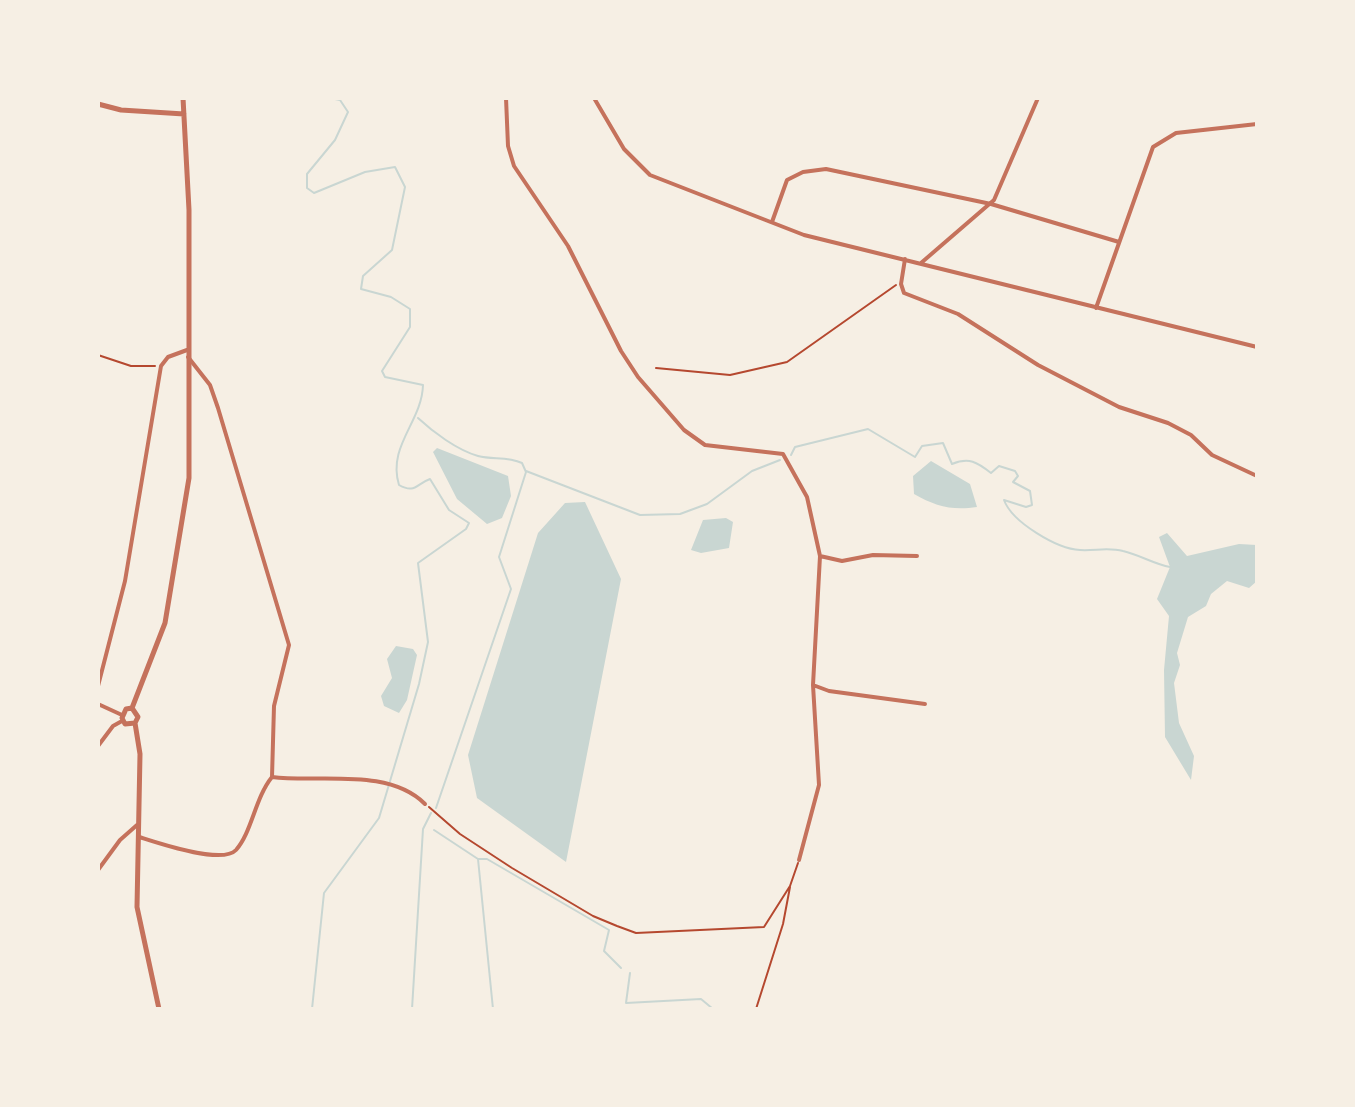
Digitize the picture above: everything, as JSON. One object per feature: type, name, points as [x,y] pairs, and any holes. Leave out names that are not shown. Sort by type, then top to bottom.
[{"type":"street","points":[[132,708],[165,623],[188,487],[189,210],[183,98]]},
{"type":"street","points":[[506,98],[508,146],[514,166],[568,246],[633,369],[693,438],[718,449],[783,454],[807,497],[820,556],[813,685],[819,785],[799,860]]},
{"type":"street","points":[[594,98],[624,149],[650,175],[814,238],[1257,347]]},
{"type":"street","points":[[921,263],[991,204],[1038,98]]},
{"type":"street","points":[[98,104],[121,110],[184,114]]},
{"type":"street","points":[[1096,308],[1147,157],[1159,140],[1176,133],[1257,124]]},
{"type":"street","points":[[772,222],[784,183],[803,172],[821,169],[905,183],[991,204],[1119,242]]},
{"type":"street","points":[[905,259],[901,284],[904,293],[958,314],[1038,365],[1119,407],[1168,423],[1191,435],[1212,455],[1257,476]]},
{"type":"street","points":[[98,686],[125,581],[161,366],[168,357],[187,353]]},
{"type":"street","points":[[139,837],[214,856],[230,854],[238,847],[255,803],[272,777],[274,706],[289,645],[210,385],[187,353]]},
{"type":"street","points":[[820,556],[842,561],[873,555],[917,556]]},
{"type":"street","points":[[813,685],[839,693],[925,704]]},
{"type":"street","points":[[98,704],[112,714],[135,723]]},
{"type":"street","points":[[98,746],[126,709],[132,708]]},
{"type":"street","points":[[132,708],[138,717],[135,723],[140,743],[138,916],[159,1009]]},
{"type":"street","points":[[111,728],[112,714]]},
{"type":"street","points":[[272,777],[361,780],[415,794],[425,804]]},
{"type":"street","points":[[98,870],[125,834],[140,824]]},
{"type":"path","points":[[656,368],[730,375],[787,362],[901,284]]},
{"type":"path","points":[[98,355],[131,366],[161,366]]},
{"type":"path","points":[[425,804],[460,834],[512,868],[593,916],[636,933],[757,930],[769,923],[790,886]]},
{"type":"path","points":[[756,1009],[799,860]]},
{"type":"shaded area","points":[[437,448],[508,476],[511,496],[502,518],[487,524],[457,499],[433,452]]},
{"type":"shaded area","points":[[931,461],[970,484],[977,507],[944,506],[914,494],[913,476]]},
{"type":"shaded area","points":[[585,502],[621,579],[566,862],[477,798],[468,755],[538,533],[565,503]]},
{"type":"shaded area","points":[[726,518],[733,522],[729,548],[701,553],[691,550],[703,520]]},
{"type":"shaded area","points":[[1167,533],[1187,556],[1239,544],[1257,545],[1257,581],[1249,588],[1227,581],[1211,594],[1206,606],[1188,617],[1177,653],[1180,665],[1174,683],[1179,723],[1194,756],[1191,780],[1165,737],[1164,670],[1169,616],[1157,599],[1170,567],[1159,537]]},
{"type":"shaded area","points":[[396,646],[413,649],[417,655],[407,700],[399,713],[384,706],[381,696],[392,678],[387,659]]},
{"type":"waterway","points":[[312,1009],[324,893],[379,818],[419,684],[428,642],[418,563],[466,529],[469,523],[449,510],[430,479],[412,488],[399,485],[398,458],[417,411],[423,385],[385,377],[382,371],[410,327],[410,309],[391,297],[361,289],[363,276],[392,250],[405,187],[395,167],[365,172],[314,193],[307,188],[307,174],[335,140],[348,112],[340,100],[330,98]]},
{"type":"waterway","points":[[418,418],[462,450],[522,463],[526,472],[499,557],[511,589],[436,808]]},
{"type":"waterway","points":[[791,455],[795,447],[868,429],[915,457],[922,446],[943,443],[952,464],[968,461],[991,473],[999,466],[1015,471],[1018,476],[1013,482],[1030,491],[1032,505],[1026,507],[1004,500],[1016,517],[1048,540],[1080,550],[1123,551],[1170,567]]},
{"type":"waterway","points":[[526,471],[640,515],[680,514],[707,504],[752,471],[780,460]]},
{"type":"waterway","points":[[412,1009],[423,829],[431,813]]},
{"type":"waterway","points":[[434,830],[478,859],[487,859],[609,930],[604,951],[621,968]]},
{"type":"waterway","points":[[478,859],[493,1009]]},
{"type":"waterway","points":[[630,973],[626,1003],[701,999],[713,1009]]}]
